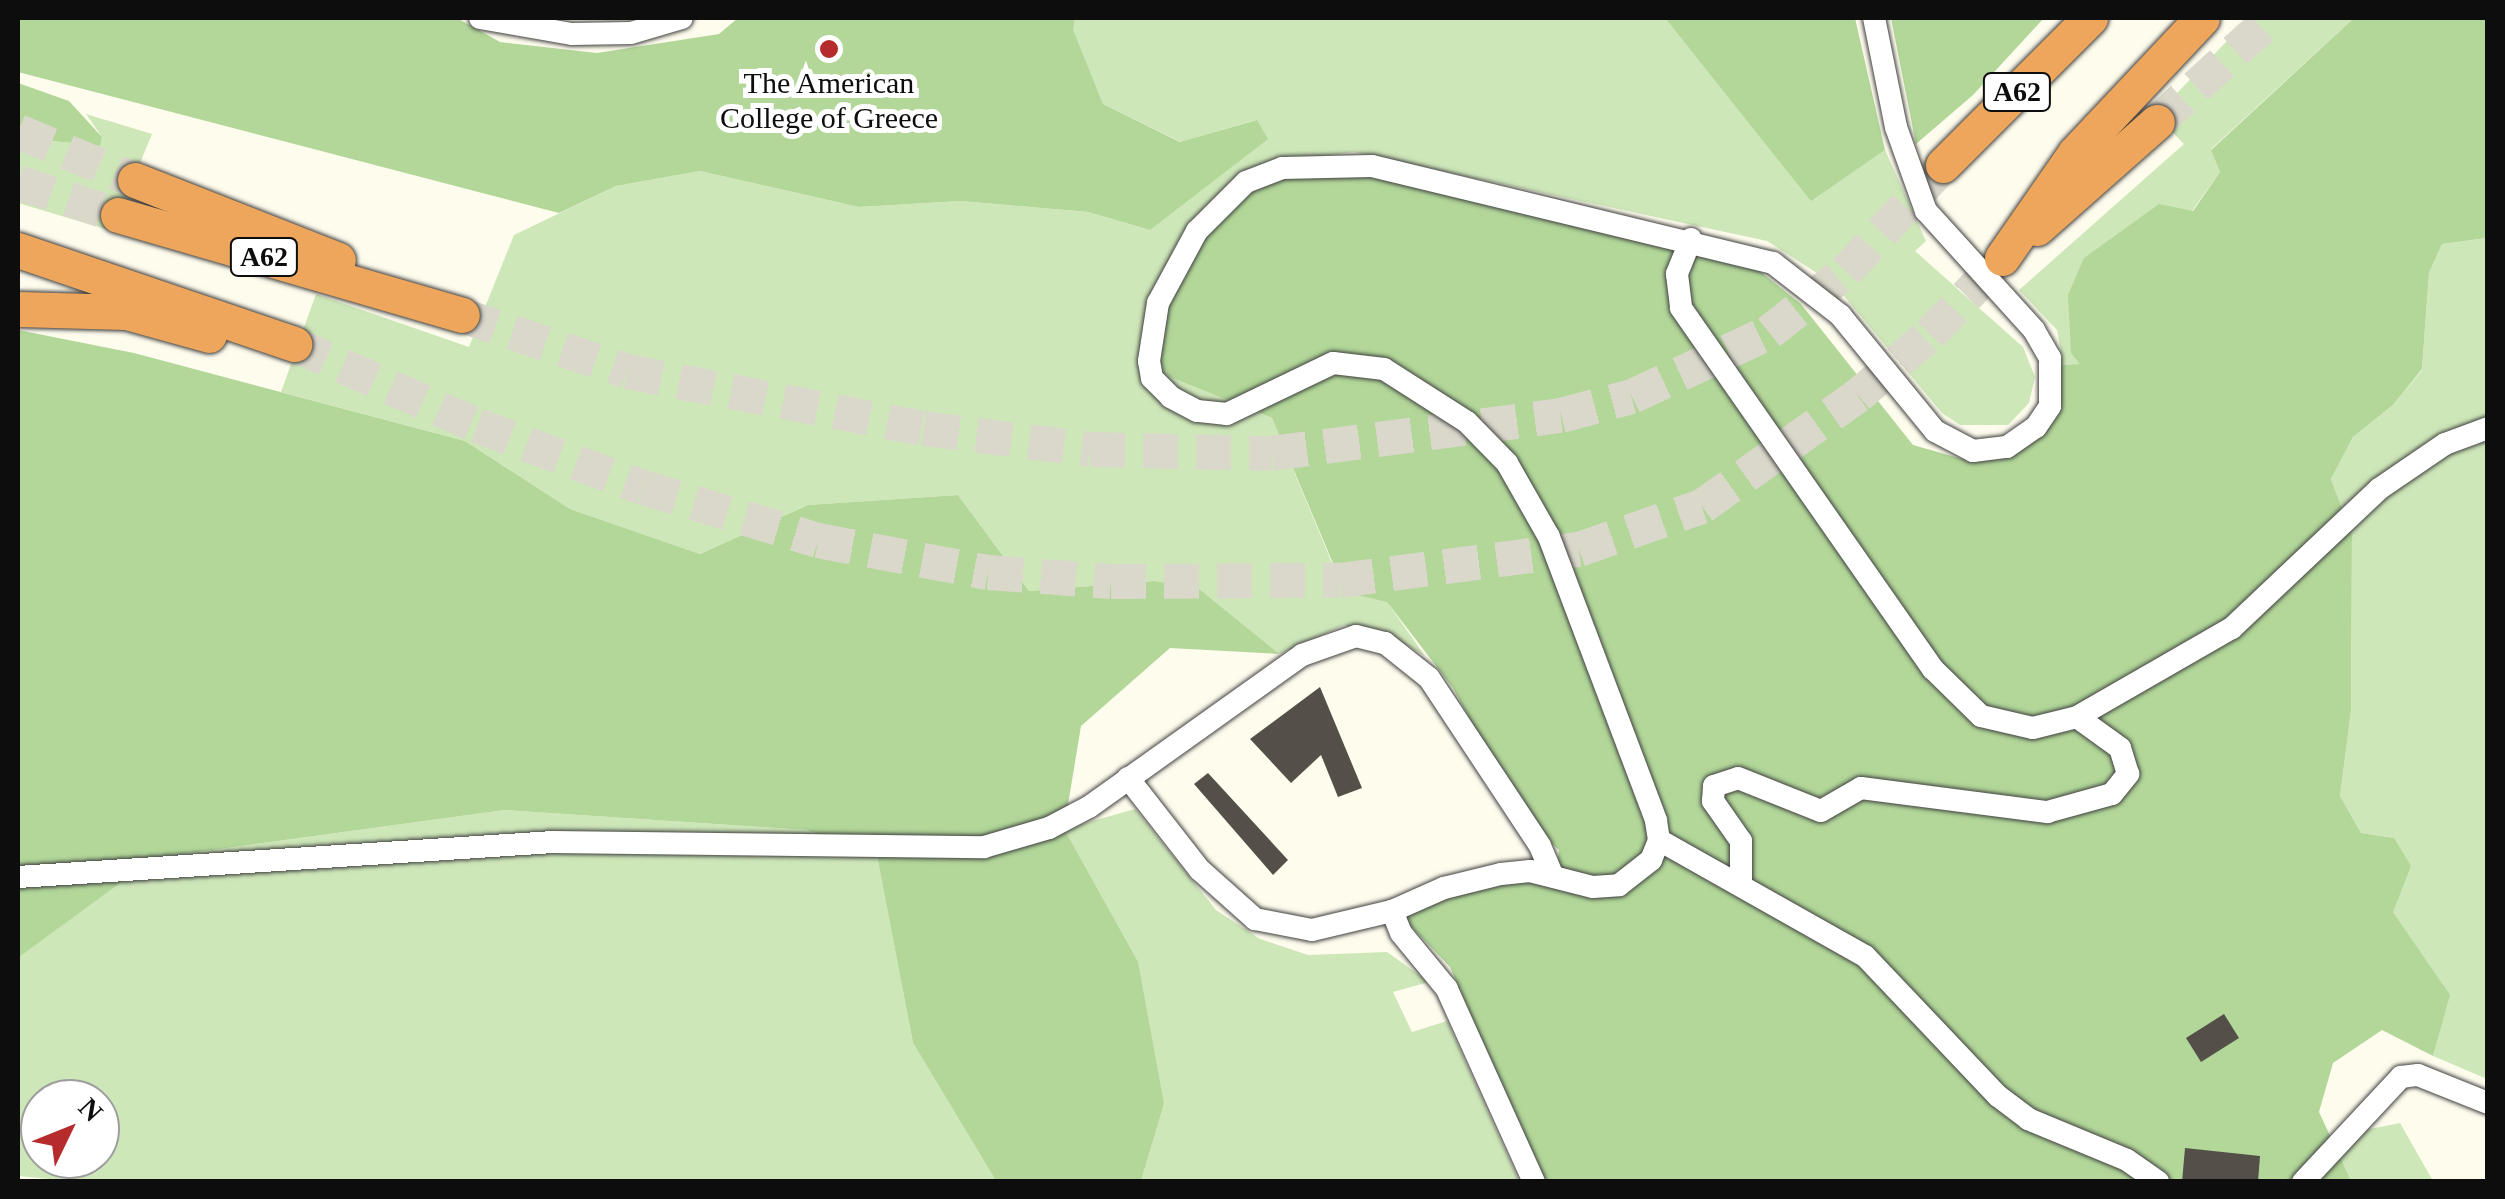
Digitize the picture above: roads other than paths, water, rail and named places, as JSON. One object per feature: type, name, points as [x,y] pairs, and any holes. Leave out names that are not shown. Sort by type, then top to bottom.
[{"type":"highway","name":"Α62","points":[[2064,18],[1943,165],[2090,18]]},
{"type":"highway","points":[[2130,88],[2176,18]]},
{"type":"highway","name":"Α62","points":[[2157,122],[2002,258],[2130,88],[2202,18]]},
{"type":"highway","points":[[134,180],[310,246],[411,298]]},
{"type":"highway","name":"Α62","points":[[118,216],[462,315]]},
{"type":"highway","name":"Α62","points":[[18,250],[294,344],[234,342],[126,312],[18,310]]},
{"type":"street","points":[[480,18],[572,34],[631,32],[682,18]]},
{"type":"street","points":[[1128,778],[1200,870],[1255,920],[1312,930],[1392,911],[1474,879],[1530,871],[1593,887],[1619,884],[1651,860],[1659,840],[1641,772],[1549,537],[1507,463],[1467,422],[1384,369],[1355,361],[1307,374],[1248,408],[1197,411],[1152,378],[1148,342],[1158,303],[1197,231],[1228,195],[1282,168],[1372,166],[1752,253],[1811,286],[1922,418],[1961,448],[1994,450],[2036,427],[2053,395],[2050,358],[2034,330],[1926,210],[1896,127],[1874,18]]},
{"type":"street","points":[[1690,239],[1678,274],[1681,308],[1933,669],[1981,716],[2034,728],[2077,718],[2232,628],[2379,489],[2445,444],[2488,428]]},
{"type":"street","points":[[18,877],[553,842],[984,846],[1049,828],[1128,778],[1302,655],[1356,636],[1384,643],[1429,678],[1553,876]]},
{"type":"street","points":[[1740,883],[1741,841],[1712,801],[1714,786],[1738,778],[1822,811],[1860,788],[2047,812],[2112,794],[2128,774],[2120,748],[2077,718]]},
{"type":"street","points":[[1659,840],[1866,956],[1998,1096],[2028,1119],[2127,1160],[2158,1182]]},
{"type":"street","points":[[1392,911],[1401,933],[1447,990],[1534,1182]]},
{"type":"street","points":[[2303,1182],[2401,1077],[2418,1075],[2488,1103]]},
{"type":"tunnel","points":[[2157,122],[2271,18]]},
{"type":"tunnel","points":[[18,131],[135,180]]},
{"type":"tunnel","points":[[462,315],[627,371],[924,428],[1090,449],[1272,453],[1561,415],[1632,396],[1769,332],[1846,271],[1943,165]]},
{"type":"tunnel","points":[[18,182],[118,215]]},
{"type":"tunnel","points":[[294,344],[477,425],[643,487],[818,540],[988,572],[1111,581],[1339,580],[1579,549],[1702,506],[1858,395],[1930,334],[2002,258]]},
{"type":"place","name":"The American College of Greece","points":[[829,49]]}]
